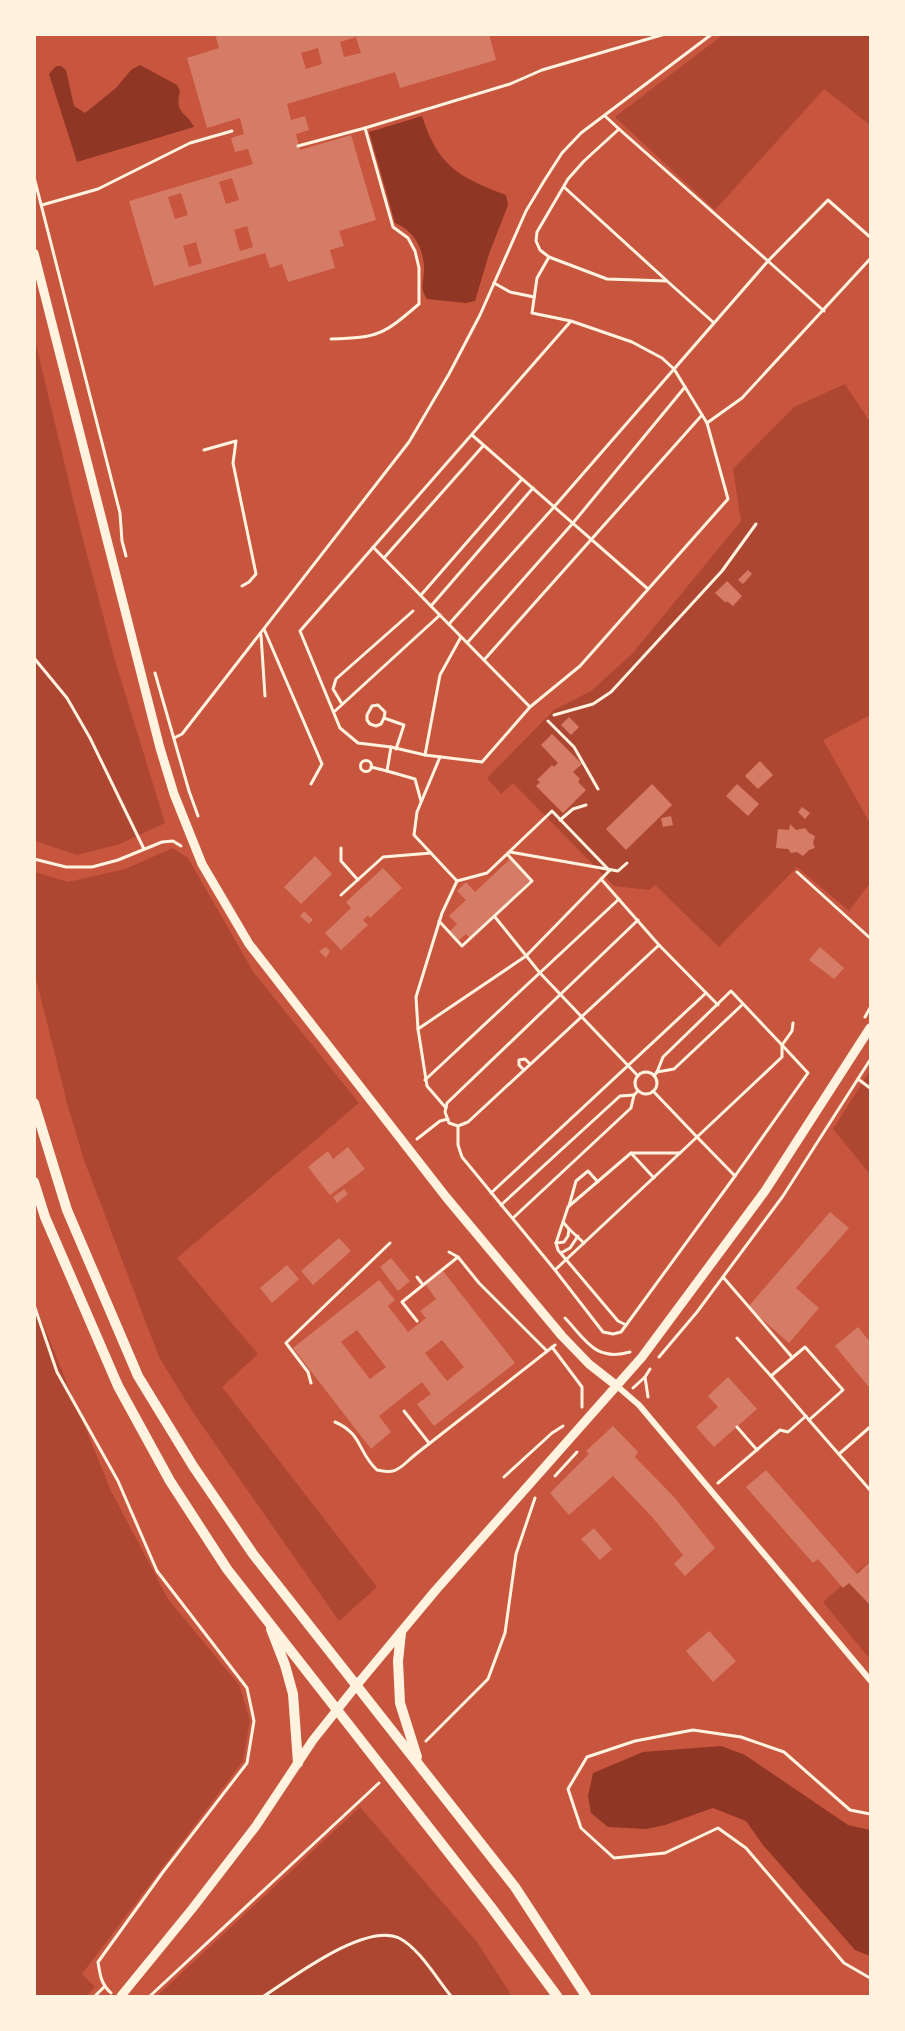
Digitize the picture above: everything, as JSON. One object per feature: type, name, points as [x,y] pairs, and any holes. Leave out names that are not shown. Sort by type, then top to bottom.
[{"type":"main road","points":[[34,1103],[67,1210],[138,1376],[193,1466],[253,1554],[515,1887],[586,1996]]},
{"type":"main road","points":[[34,1182],[45,1217],[118,1386],[170,1481],[227,1569],[338,1709],[557,1996]]},
{"type":"main road","points":[[266,1618],[285,1665],[293,1694],[298,1763]]},
{"type":"main road","points":[[401,1633],[398,1661],[400,1703],[420,1766]]},
{"type":"street","points":[[34,253],[160,748],[174,794],[202,864],[249,944],[446,1197],[564,1338],[589,1364],[639,1405],[870,1680]]},
{"type":"street","points":[[121,1996],[256,1826],[313,1740],[356,1686],[642,1357],[765,1191],[870,1028]]},
{"type":"path","points":[[298,146],[510,84],[542,70],[665,34]]},
{"type":"path","points":[[174,738],[182,734],[409,442],[449,374],[494,283],[526,211],[562,153],[581,133],[712,34]]},
{"type":"path","points":[[604,116],[824,311]]},
{"type":"path","points":[[332,339],[378,335],[394,325],[419,303],[419,268],[415,251],[408,238],[393,227],[365,128]]},
{"type":"path","points":[[619,129],[584,161],[564,187],[537,232],[536,241],[540,250],[549,256],[606,279],[651,279],[668,282]]},
{"type":"path","points":[[42,205],[98,189],[190,143],[232,131]]},
{"type":"path","points":[[34,177],[120,513],[122,541],[127,562]]},
{"type":"path","points":[[564,187],[714,323]]},
{"type":"path","points":[[449,624],[768,261],[828,201],[870,237]]},
{"type":"path","points":[[549,256],[537,278],[532,313],[571,321],[632,342],[662,358],[674,369],[707,423],[728,499],[580,666],[530,707],[482,762],[358,743],[340,728],[300,631],[571,321]]},
{"type":"path","points":[[707,423],[742,398],[870,259]]},
{"type":"path","points":[[494,283],[510,292],[534,297]]},
{"type":"path","points":[[467,643],[573,523],[685,387]]},
{"type":"path","points":[[484,660],[702,415]]},
{"type":"path","points":[[472,435],[648,589]]},
{"type":"path","points":[[204,450],[237,441],[232,463],[255,574],[249,582],[242,586]]},
{"type":"path","points":[[384,558],[483,446]]},
{"type":"path","points":[[421,595],[522,479]]},
{"type":"path","points":[[431,606],[533,488]]},
{"type":"path","points":[[554,715],[593,704],[611,692],[722,571],[756,524]]},
{"type":"path","points":[[373,547],[530,707]]},
{"type":"path","points":[[342,704],[333,689],[336,679],[413,611]]},
{"type":"path","points":[[334,711],[440,615]]},
{"type":"path","points":[[264,629],[322,764],[311,784]]},
{"type":"path","points":[[261,633],[265,696]]},
{"type":"path","points":[[425,755],[440,675],[461,637]]},
{"type":"path","points":[[34,658],[67,698],[90,738],[144,849]]},
{"type":"path","points":[[154,669],[189,791],[201,824]]},
{"type":"path","points":[[378,705],[382,707],[385,712],[384,718],[381,724],[376,726],[370,724],[367,720],[369,709],[378,705]]},
{"type":"path","points":[[384,718],[404,725],[396,748]]},
{"type":"path","points":[[548,721],[574,747],[598,789]]},
{"type":"path","points":[[387,771],[391,747]]},
{"type":"path","points":[[440,757],[417,812],[414,835],[457,881]]},
{"type":"path","points":[[371,767],[415,780],[421,802]]},
{"type":"path","points":[[560,820],[573,808],[586,805]]},
{"type":"path","points":[[457,881],[488,873],[552,812],[609,869]]},
{"type":"path","points":[[34,859],[66,867],[92,867],[118,860],[162,842]]},
{"type":"path","points":[[341,848],[341,861],[358,880]]},
{"type":"path","points":[[509,853],[618,871],[627,863]]},
{"type":"path","points":[[440,921],[462,946],[532,881],[509,853]]},
{"type":"path","points":[[341,895],[383,857],[431,854]]},
{"type":"path","points":[[418,1029],[526,956],[609,869]]},
{"type":"path","points":[[797,872],[870,938]]},
{"type":"path","points":[[601,879],[659,945],[718,1005]]},
{"type":"path","points":[[446,1108],[427,1086],[425,1080],[416,998],[440,921],[457,881]]},
{"type":"path","points":[[425,1080],[619,899]]},
{"type":"path","points":[[495,917],[540,973],[638,1076]]},
{"type":"path","points":[[638,920],[447,1103],[449,1123],[458,1126],[468,1122],[659,945]]},
{"type":"path","points":[[458,1126],[459,1152],[603,1332],[613,1335],[621,1332],[808,1073],[731,992],[663,1057],[656,1074],[657,1082],[653,1092],[647,1094],[638,1091]]},
{"type":"path","points":[[491,1193],[706,993]]},
{"type":"path","points":[[638,1091],[635,1082],[638,1076],[648,1072],[656,1074],[674,1069],[743,1004]]},
{"type":"path","points":[[555,1270],[782,1057],[782,1045],[792,1031],[793,1023]]},
{"type":"path","points":[[524,1070],[519,1065],[519,1060],[525,1059],[530,1064]]},
{"type":"path","points":[[659,1358],[697,1312],[783,1196],[870,1059]]},
{"type":"path","points":[[845,1069],[870,1088]]},
{"type":"path","points":[[512,1218],[631,1108],[634,1095],[638,1091]]},
{"type":"path","points":[[653,1092],[735,1176]]},
{"type":"path","points":[[501,1205],[620,1096],[634,1095]]},
{"type":"path","points":[[411,1131],[417,1139],[440,1121],[448,1119]]},
{"type":"path","points":[[568,1207],[632,1153],[680,1154]]},
{"type":"path","points":[[632,1153],[654,1178]]},
{"type":"path","points":[[598,1182],[588,1171],[576,1181],[556,1244],[618,1321],[626,1325]]},
{"type":"path","points":[[563,1222],[584,1243]]},
{"type":"path","points":[[556,1244],[566,1240],[569,1229]]},
{"type":"path","points":[[561,1253],[570,1248],[578,1236]]},
{"type":"path","points":[[311,1383],[308,1372],[286,1343],[390,1243]]},
{"type":"path","points":[[449,1252],[458,1257],[479,1283],[548,1351]]},
{"type":"path","points":[[417,1321],[402,1302],[458,1257]]},
{"type":"path","points":[[417,1277],[423,1285]]},
{"type":"path","points":[[723,1277],[793,1358]]},
{"type":"path","points":[[34,1305],[57,1372],[118,1481],[157,1571],[247,1688],[254,1721],[247,1763],[163,1872],[98,1962],[104,1987],[114,1996]]},
{"type":"path","points":[[561,1314],[594,1349],[605,1355],[620,1355],[634,1350]]},
{"type":"path","points":[[335,1422],[351,1431],[363,1448],[366,1458],[376,1470],[393,1473],[564,1338]]},
{"type":"path","points":[[737,1338],[870,1490]]},
{"type":"path","points":[[552,1347],[582,1387],[583,1397],[579,1412]]},
{"type":"path","points":[[771,1377],[805,1347],[843,1390],[809,1420]]},
{"type":"path","points":[[627,1394],[645,1377]]},
{"type":"path","points":[[404,1412],[430,1443]]},
{"type":"path","points":[[710,1490],[780,1430],[788,1432],[806,1416]]},
{"type":"path","points":[[504,1477],[552,1433],[569,1423]]},
{"type":"path","points":[[737,1426],[758,1450]]},
{"type":"path","points":[[839,1455],[870,1428]]},
{"type":"path","points":[[551,1480],[582,1446]]},
{"type":"path","points":[[445,1723],[488,1679],[506,1633],[516,1554],[535,1496]]},
{"type":"path","points":[[870,1814],[850,1810],[784,1752],[741,1737],[693,1730],[635,1741],[587,1757],[568,1789],[581,1828],[614,1858],[665,1853],[718,1828],[746,1848],[844,1963],[870,1978]]},
{"type":"path","points":[[150,1996],[355,1805]]},
{"type":"path","points":[[264,1996],[345,1945],[381,1936],[399,1938],[414,1949],[451,1996]]},
{"type":"path","points":[[95,1996],[104,1987]]},
{"type":"shaded area","points":[[723,35],[870,35],[870,125],[824,89],[715,210],[615,117]]},
{"type":"shaded area","points":[[140,65],[177,85],[180,91],[180,108],[194,127],[77,162],[49,74],[56,66],[61,66],[66,70],[74,106],[85,113],[116,88],[131,70]]},
{"type":"shaded area","points":[[422,116],[435,147],[452,168],[475,182],[506,195],[508,205],[489,254],[475,301],[466,303],[427,299],[423,289],[424,264],[421,249],[408,231],[395,223],[369,132]]},
{"type":"shaded area","points":[[34,336],[78,520],[114,657],[165,823],[120,844],[77,855],[35,841]]},
{"type":"shaded area","points":[[845,384],[870,422],[870,715],[823,740],[870,823],[870,883],[849,911],[797,867],[719,947],[655,885],[649,890],[614,886],[513,783],[501,794],[487,778],[554,710],[591,691],[632,654],[741,521],[733,469],[794,407]]},
{"type":"shaded area","points":[[173,848],[188,858],[254,973],[359,1103],[177,1258],[258,1354],[222,1387],[377,1587],[339,1621],[192,1411],[159,1357],[84,1160],[67,1103],[35,975],[35,872],[68,882],[125,869]]},
{"type":"shaded area","points":[[870,1071],[870,1174],[833,1129]]},
{"type":"shaded area","points":[[34,1302],[111,1491],[168,1599],[239,1685],[250,1720],[243,1761],[82,1974],[95,1987],[86,1996],[35,1996]]},
{"type":"shaded area","points":[[870,1561],[870,1659],[823,1602]]},
{"type":"shaded area","points":[[721,1746],[745,1755],[848,1825],[870,1830],[870,1956],[855,1950],[763,1845],[746,1821],[713,1808],[665,1825],[646,1829],[608,1827],[591,1813],[588,1796],[593,1773],[643,1752]]},
{"type":"shaded area","points":[[360,1807],[477,1942],[512,1996],[157,1996]]},
{"type":"building","points":[[215,34],[489,34],[496,60],[400,88],[395,72],[287,104],[291,120],[305,116],[309,130],[296,134],[300,150],[351,135],[376,220],[339,231],[344,246],[330,250],[335,268],[288,282],[282,264],[270,268],[265,253],[154,286],[129,201],[253,164],[248,149],[235,152],[231,138],[244,134],[240,118],[207,128],[187,58],[219,48]],"holes":[[[356,37],[361,53],[344,57],[340,42]],[[318,48],[322,64],[306,69],[301,53]],[[232,178],[239,200],[226,204],[219,182]],[[181,193],[188,215],[175,219],[168,197]],[[247,226],[253,247],[240,251],[234,230]],[[196,242],[202,263],[189,267],[183,246]]]},
{"type":"building","points":[[748,570],[752,574],[743,584],[738,580]]},
{"type":"building","points":[[727,581],[742,596],[733,606],[715,593]]},
{"type":"building","points":[[569,717],[579,727],[571,735],[561,725]]},
{"type":"building","points":[[552,734],[582,764],[573,772],[580,779],[578,782],[586,790],[563,813],[536,786],[540,782],[537,780],[552,765],[554,767],[558,763],[541,745]]},
{"type":"building","points":[[760,761],[773,775],[758,789],[745,776]]},
{"type":"building","points":[[652,784],[672,805],[626,850],[606,829]]},
{"type":"building","points":[[737,784],[759,804],[748,816],[726,796]]},
{"type":"building","points":[[802,807],[810,813],[805,819],[798,812]]},
{"type":"building","points":[[671,816],[673,825],[663,827],[661,818]]},
{"type":"building","points":[[790,824],[796,830],[805,828],[815,836],[813,843],[815,848],[803,856],[797,852],[791,853],[788,849],[776,848],[778,829],[789,830]]},
{"type":"building","points":[[315,856],[332,874],[301,904],[284,887]]},
{"type":"building","points":[[510,859],[530,880],[470,938],[466,934],[459,940],[450,931],[457,924],[449,916],[466,900],[457,891],[466,882],[475,892]]},
{"type":"building","points":[[383,868],[402,888],[370,918],[368,915],[363,920],[368,925],[341,950],[325,933],[351,908],[346,902]]},
{"type":"building","points":[[304,911],[313,920],[309,924],[300,916]]},
{"type":"building","points":[[326,947],[330,951],[326,958],[319,951]]},
{"type":"building","points":[[820,947],[844,968],[834,979],[809,960]]},
{"type":"building","points":[[348,1147],[365,1169],[330,1195],[308,1167],[328,1151],[333,1159]]},
{"type":"building","points":[[344,1189],[348,1194],[337,1203],[333,1197]]},
{"type":"building","points":[[830,1212],[849,1228],[796,1288],[819,1308],[789,1343],[748,1307]]},
{"type":"building","points":[[339,1238],[351,1251],[313,1285],[301,1271]]},
{"type":"building","points":[[391,1258],[410,1281],[398,1291],[380,1267]]},
{"type":"building","points":[[287,1265],[299,1279],[272,1303],[260,1288]]},
{"type":"building","points":[[443,1271],[515,1363],[434,1426],[417,1404],[431,1394],[422,1382],[379,1416],[391,1432],[371,1449],[293,1348],[379,1280],[395,1300],[388,1306],[408,1332],[426,1318],[420,1311],[436,1299],[426,1285]],"holes":[[[357,1330],[386,1367],[370,1379],[341,1342]],[[442,1340],[464,1367],[447,1381],[425,1353]]]},
{"type":"building","points":[[858,1327],[870,1342],[870,1385],[868,1386],[835,1346]]},
{"type":"building","points":[[728,1377],[757,1409],[714,1447],[696,1427],[718,1407],[708,1396]]},
{"type":"building","points":[[613,1426],[638,1452],[635,1457],[674,1497],[715,1548],[685,1576],[674,1564],[683,1555],[653,1518],[613,1476],[569,1515],[550,1493],[589,1454],[586,1451]]},
{"type":"building","points":[[766,1470],[857,1574],[870,1562],[870,1605],[849,1583],[843,1588],[818,1559],[813,1563],[746,1487]]},
{"type":"building","points":[[594,1528],[612,1549],[600,1560],[581,1539]]},
{"type":"building","points":[[709,1631],[736,1661],[713,1682],[686,1651]]}]
